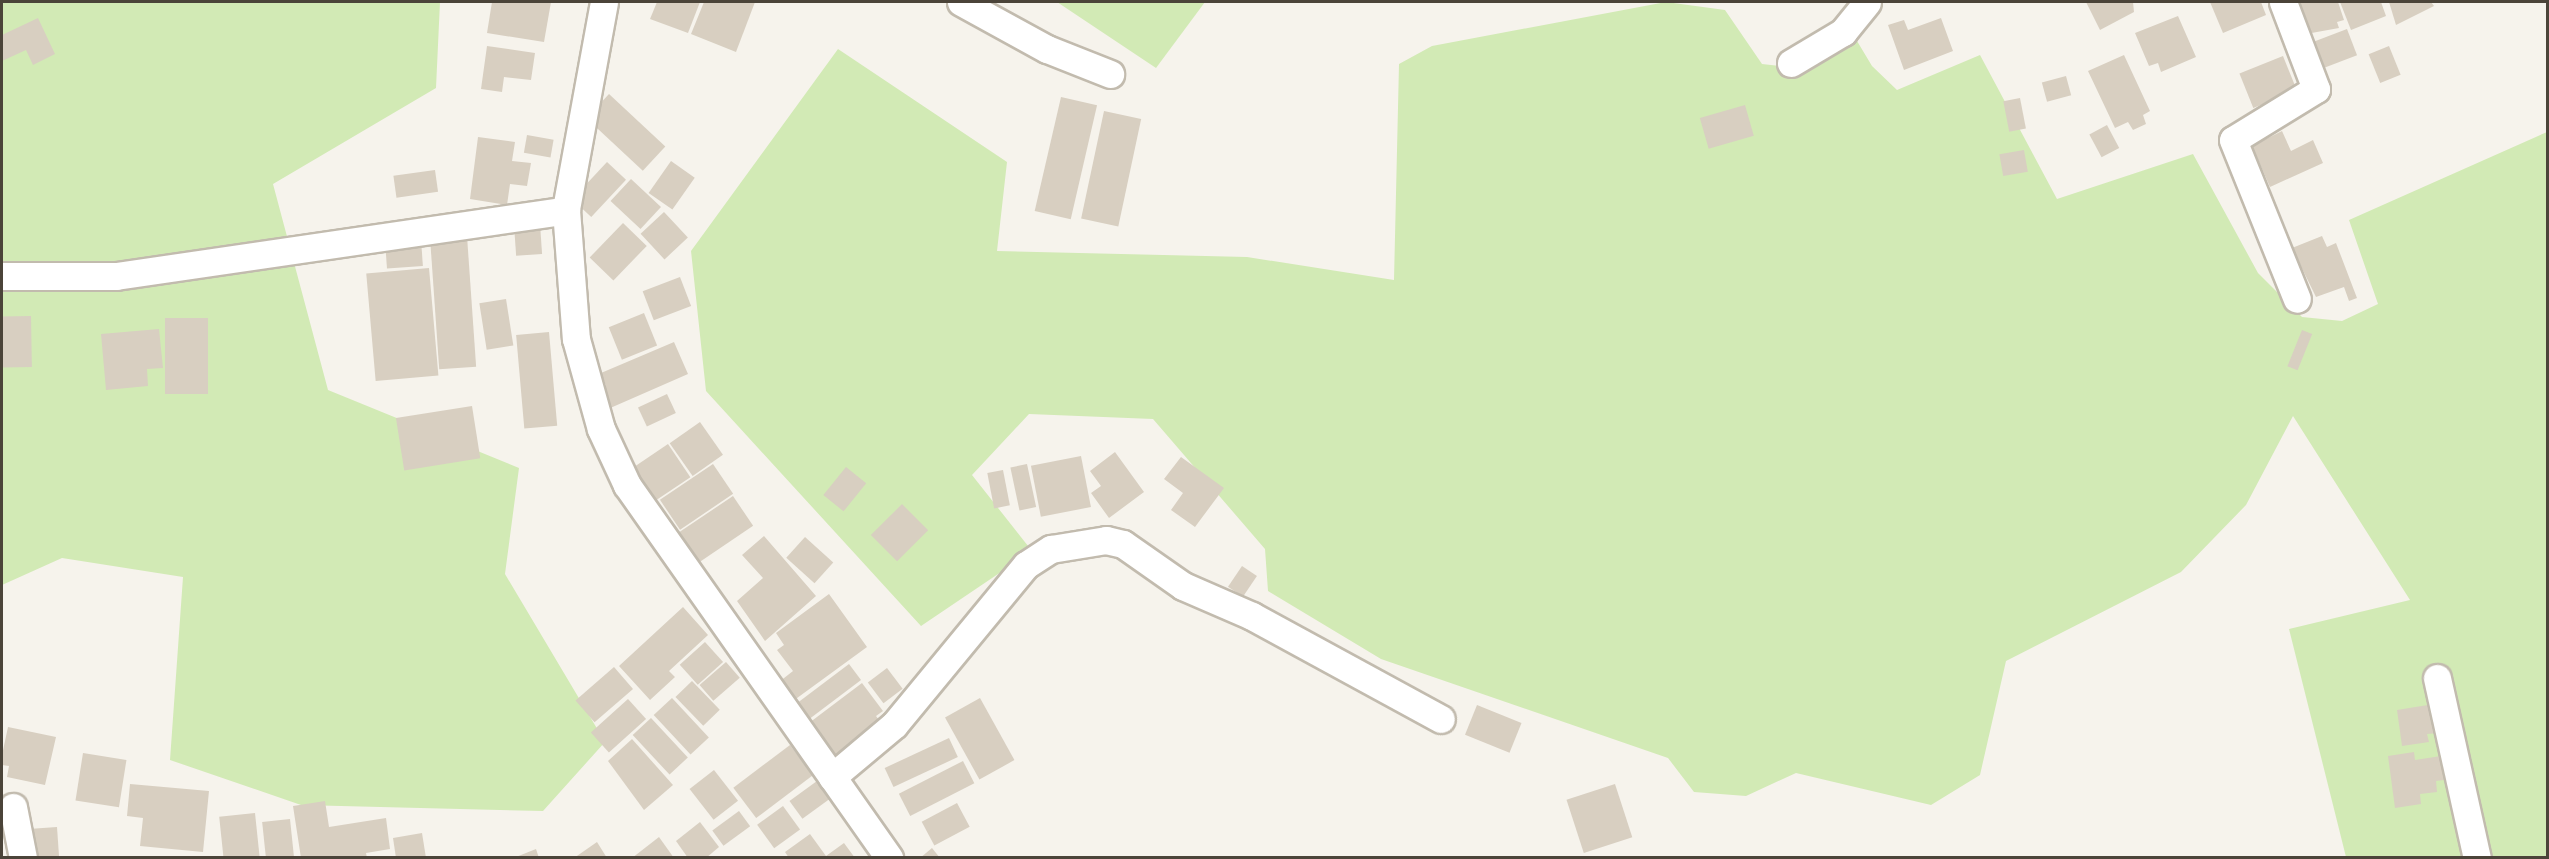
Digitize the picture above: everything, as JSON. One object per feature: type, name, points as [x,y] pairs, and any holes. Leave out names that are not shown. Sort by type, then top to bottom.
[{"type":"street","points":[[604,2],[566,210],[583,371],[627,485],[890,858]]},
{"type":"street","points":[[962,2],[1047,49],[1110,74]]},
{"type":"street","points":[[1791,63],[1843,32],[1867,2]]},
{"type":"street","points":[[2283,2],[2316,89],[2233,140],[2297,299]]},
{"type":"street","points":[[2,276],[116,276],[566,210]]},
{"type":"street","points":[[832,777],[894,725],[1026,565],[1051,549],[1106,540],[1123,544],[1183,586],[1252,616],[1441,719]]},
{"type":"street","points":[[2436,678],[2477,858]]},
{"type":"street","points":[[13,807],[23,858]]},
{"type":"green space","points":[[2,2],[440,2],[436,88],[273,184],[328,390],[519,468],[505,574],[605,742],[543,811],[301,805],[170,760],[183,577],[62,558],[2,585]]},
{"type":"green space","points":[[1057,2],[1205,2],[1156,68]]},
{"type":"green space","points":[[1666,2],[1725,10],[1762,64],[1799,68],[1851,31],[1872,66],[1897,90],[1980,55],[2057,199],[2193,154],[2258,273],[2302,317],[2342,321],[2378,304],[2349,220],[2547,132],[2547,857],[2346,857],[2289,629],[2410,600],[2293,416],[2246,505],[2181,572],[2006,661],[1980,775],[1931,805],[1796,773],[1746,796],[1694,792],[1668,758],[1381,659],[1268,591],[1265,549],[1153,419],[1029,414],[972,475],[1032,551],[921,626],[706,391],[691,251],[838,49],[1007,162],[997,251],[1247,257],[1394,280],[1399,64],[1432,46]]},
{"type":"building","points":[[492,2],[551,2],[544,42],[487,33]]},
{"type":"building","points":[[657,2],[700,2],[688,33],[650,19]]},
{"type":"building","points":[[704,2],[755,2],[736,52],[691,34]]},
{"type":"building","points":[[2086,2],[2133,2],[2134,12],[2100,30]]},
{"type":"building","points":[[2210,2],[2261,2],[2266,15],[2223,33]]},
{"type":"building","points":[[2338,2],[2344,20],[2337,22],[2339,28],[2306,34],[2295,3]]},
{"type":"building","points":[[2340,2],[2381,2],[2386,16],[2351,30]]},
{"type":"building","points":[[2389,2],[2431,2],[2434,6],[2396,25]]},
{"type":"building","points":[[2178,16],[2196,57],[2161,72],[2158,63],[2149,66],[2135,33]]},
{"type":"building","points":[[38,18],[55,54],[33,65],[26,50],[2,61],[2,35]]},
{"type":"building","points":[[1941,18],[1953,51],[1904,70],[1888,25],[1904,20],[1908,30]]},
{"type":"building","points":[[2347,29],[2357,55],[2320,69],[2310,43]]},
{"type":"building","points":[[487,46],[535,53],[531,80],[504,77],[502,92],[481,89]]},
{"type":"building","points":[[2389,46],[2401,75],[2380,83],[2369,54]]},
{"type":"building","points":[[2124,55],[2150,111],[2143,115],[2146,124],[2133,130],[2128,122],[2115,128],[2088,71]]},
{"type":"building","points":[[2283,56],[2297,90],[2253,108],[2239,74]]},
{"type":"building","points":[[2066,76],[2071,95],[2047,102],[2042,82]]},
{"type":"building","points":[[609,94],[665,147],[643,171],[586,118]]},
{"type":"building","points":[[1061,97],[1097,105],[1071,219],[1035,211]]},
{"type":"building","points":[[2020,98],[2026,128],[2009,132],[2003,101]]},
{"type":"building","points":[[1745,105],[1754,136],[1709,149],[1700,118]]},
{"type":"building","points":[[1104,111],[1141,119],[1118,226],[1081,219]]},
{"type":"building","points":[[2107,125],[2119,148],[2102,157],[2089,134]]},
{"type":"building","points":[[2282,131],[2291,151],[2313,140],[2323,163],[2270,187],[2252,146]]},
{"type":"building","points":[[527,135],[554,140],[550,157],[524,153]]},
{"type":"building","points":[[478,137],[515,142],[512,161],[531,163],[527,186],[510,184],[507,205],[470,199]]},
{"type":"building","points":[[2024,150],[2028,172],[2003,176],[1999,154]]},
{"type":"building","points":[[671,161],[695,178],[672,210],[649,193]]},
{"type":"building","points":[[607,162],[626,180],[591,217],[572,199]]},
{"type":"building","points":[[435,170],[438,192],[396,198],[393,176]]},
{"type":"building","points":[[631,179],[661,207],[641,229],[611,201]]},
{"type":"building","points":[[664,212],[688,238],[664,259],[641,234]]},
{"type":"building","points":[[623,223],[647,246],[613,280],[590,258]]},
{"type":"building","points":[[540,224],[542,254],[516,256],[514,226]]},
{"type":"building","points":[[467,236],[476,367],[439,369],[430,239]]},
{"type":"building","points":[[2322,236],[2327,247],[2336,243],[2357,298],[2349,301],[2344,287],[2316,297],[2292,248]]},
{"type":"building","points":[[421,239],[423,266],[387,268],[385,242]]},
{"type":"building","points":[[429,268],[438,376],[376,381],[366,273]]},
{"type":"building","points":[[680,277],[691,306],[654,320],[643,291]]},
{"type":"building","points":[[506,299],[513,345],[487,350],[479,303]]},
{"type":"building","points":[[644,313],[657,345],[622,360],[609,327]]},
{"type":"building","points":[[31,316],[32,367],[3,367],[2,317]]},
{"type":"building","points":[[165,318],[208,318],[208,394],[165,394]]},
{"type":"building","points":[[159,329],[163,368],[147,369],[148,386],[106,390],[101,334]]},
{"type":"building","points":[[2302,330],[2312,334],[2298,370],[2287,366]]},
{"type":"building","points":[[549,332],[557,426],[524,429],[516,335]]},
{"type":"building","points":[[674,342],[688,374],[608,409],[599,390],[606,386],[601,373]]},
{"type":"building","points":[[667,394],[676,413],[647,427],[638,408]]},
{"type":"building","points":[[472,406],[480,458],[404,470],[396,418]]},
{"type":"building","points":[[700,422],[723,455],[693,476],[670,443]]},
{"type":"building","points":[[668,444],[690,477],[653,502],[631,469]]},
{"type":"building","points":[[1115,452],[1144,492],[1109,518],[1091,493],[1101,486],[1090,471]]},
{"type":"building","points":[[1081,456],[1091,507],[1041,517],[1031,466]]},
{"type":"building","points":[[1181,457],[1224,488],[1195,527],[1171,510],[1183,493],[1164,479]]},
{"type":"building","points":[[713,464],[733,494],[680,530],[660,500]]},
{"type":"building","points":[[1027,464],[1036,507],[1020,511],[1010,468]]},
{"type":"building","points":[[846,467],[866,483],[844,511],[823,495]]},
{"type":"building","points":[[1003,470],[1010,505],[994,508],[987,473]]},
{"type":"building","points":[[733,496],[753,526],[699,562],[679,532]]},
{"type":"building","points":[[902,504],[928,530],[897,561],[871,535]]},
{"type":"building","points":[[764,536],[816,596],[765,641],[737,601],[763,578],[742,555]]},
{"type":"building","points":[[805,537],[833,562],[815,583],[786,558]]},
{"type":"building","points":[[1242,566],[1257,576],[1243,597],[1228,587]]},
{"type":"building","points":[[829,594],[867,647],[793,701],[779,682],[793,671],[777,650],[784,645],[776,633]]},
{"type":"building","points":[[683,607],[708,635],[669,671],[675,677],[650,700],[619,666]]},
{"type":"building","points":[[705,642],[723,662],[698,685],[680,665]]},
{"type":"building","points":[[726,662],[740,678],[713,701],[700,685]]},
{"type":"building","points":[[849,664],[861,680],[808,720],[796,704]]},
{"type":"building","points":[[614,667],[633,689],[595,722],[576,700]]},
{"type":"building","points":[[887,668],[903,689],[883,703],[868,682]]},
{"type":"building","points":[[692,681],[720,710],[703,726],[675,697]]},
{"type":"building","points":[[862,683],[883,711],[876,716],[882,724],[836,759],[809,723]]},
{"type":"building","points":[[672,698],[709,737],[691,755],[654,715]]},
{"type":"building","points":[[980,698],[1014,760],[979,779],[945,717]]},
{"type":"building","points":[[628,699],[646,719],[609,753],[591,732]]},
{"type":"building","points":[[2434,704],[2438,733],[2427,734],[2429,742],[2402,746],[2397,710]]},
{"type":"building","points":[[1477,705],[1522,723],[1510,753],[1465,735]]},
{"type":"building","points":[[651,718],[688,757],[670,775],[633,735]]},
{"type":"building","points":[[8,727],[56,737],[45,785],[7,777],[9,766],[2,765],[2,755]]},
{"type":"building","points":[[949,738],[958,757],[894,787],[885,768]]},
{"type":"building","points":[[632,739],[673,785],[644,810],[608,761]]},
{"type":"building","points":[[790,745],[813,775],[756,818],[733,788]]},
{"type":"building","points":[[2414,752],[2415,760],[2441,756],[2444,780],[2436,781],[2437,792],[2420,794],[2421,804],[2395,808],[2388,756]]},
{"type":"building","points":[[83,753],[126,760],[119,807],[75,800]]},
{"type":"building","points":[[963,761],[974,783],[910,816],[899,794]]},
{"type":"building","points":[[714,770],[738,801],[714,820],[690,789]]},
{"type":"building","points":[[817,781],[830,799],[802,819],[789,801]]},
{"type":"building","points":[[130,784],[209,791],[203,852],[140,846],[143,818],[127,816]]},
{"type":"building","points":[[1615,784],[1632,837],[1584,853],[1566,800]]},
{"type":"building","points":[[325,801],[329,827],[386,818],[390,849],[366,853],[367,858],[301,858],[293,806]]},
{"type":"building","points":[[957,803],[970,827],[934,846],[922,822]]},
{"type":"building","points":[[783,806],[800,829],[774,848],[757,825]]},
{"type":"building","points":[[739,811],[750,826],[723,846],[712,830]]},
{"type":"building","points":[[255,813],[260,858],[224,858],[219,817]]},
{"type":"building","points":[[290,819],[294,858],[266,858],[262,822]]},
{"type":"building","points":[[700,822],[719,847],[706,858],[688,858],[676,841]]},
{"type":"building","points":[[57,827],[59,858],[27,858],[25,829]]},
{"type":"building","points":[[422,833],[426,858],[396,858],[393,838]]},
{"type":"building","points":[[810,834],[826,856],[844,843],[855,858],[789,858],[785,852]]},
{"type":"building","points":[[659,837],[674,858],[632,858]]},
{"type":"building","points":[[597,842],[607,858],[574,858]]},
{"type":"building","points":[[932,848],[940,858],[920,858]]},
{"type":"building","points":[[536,849],[539,858],[516,858],[516,857]]}]
